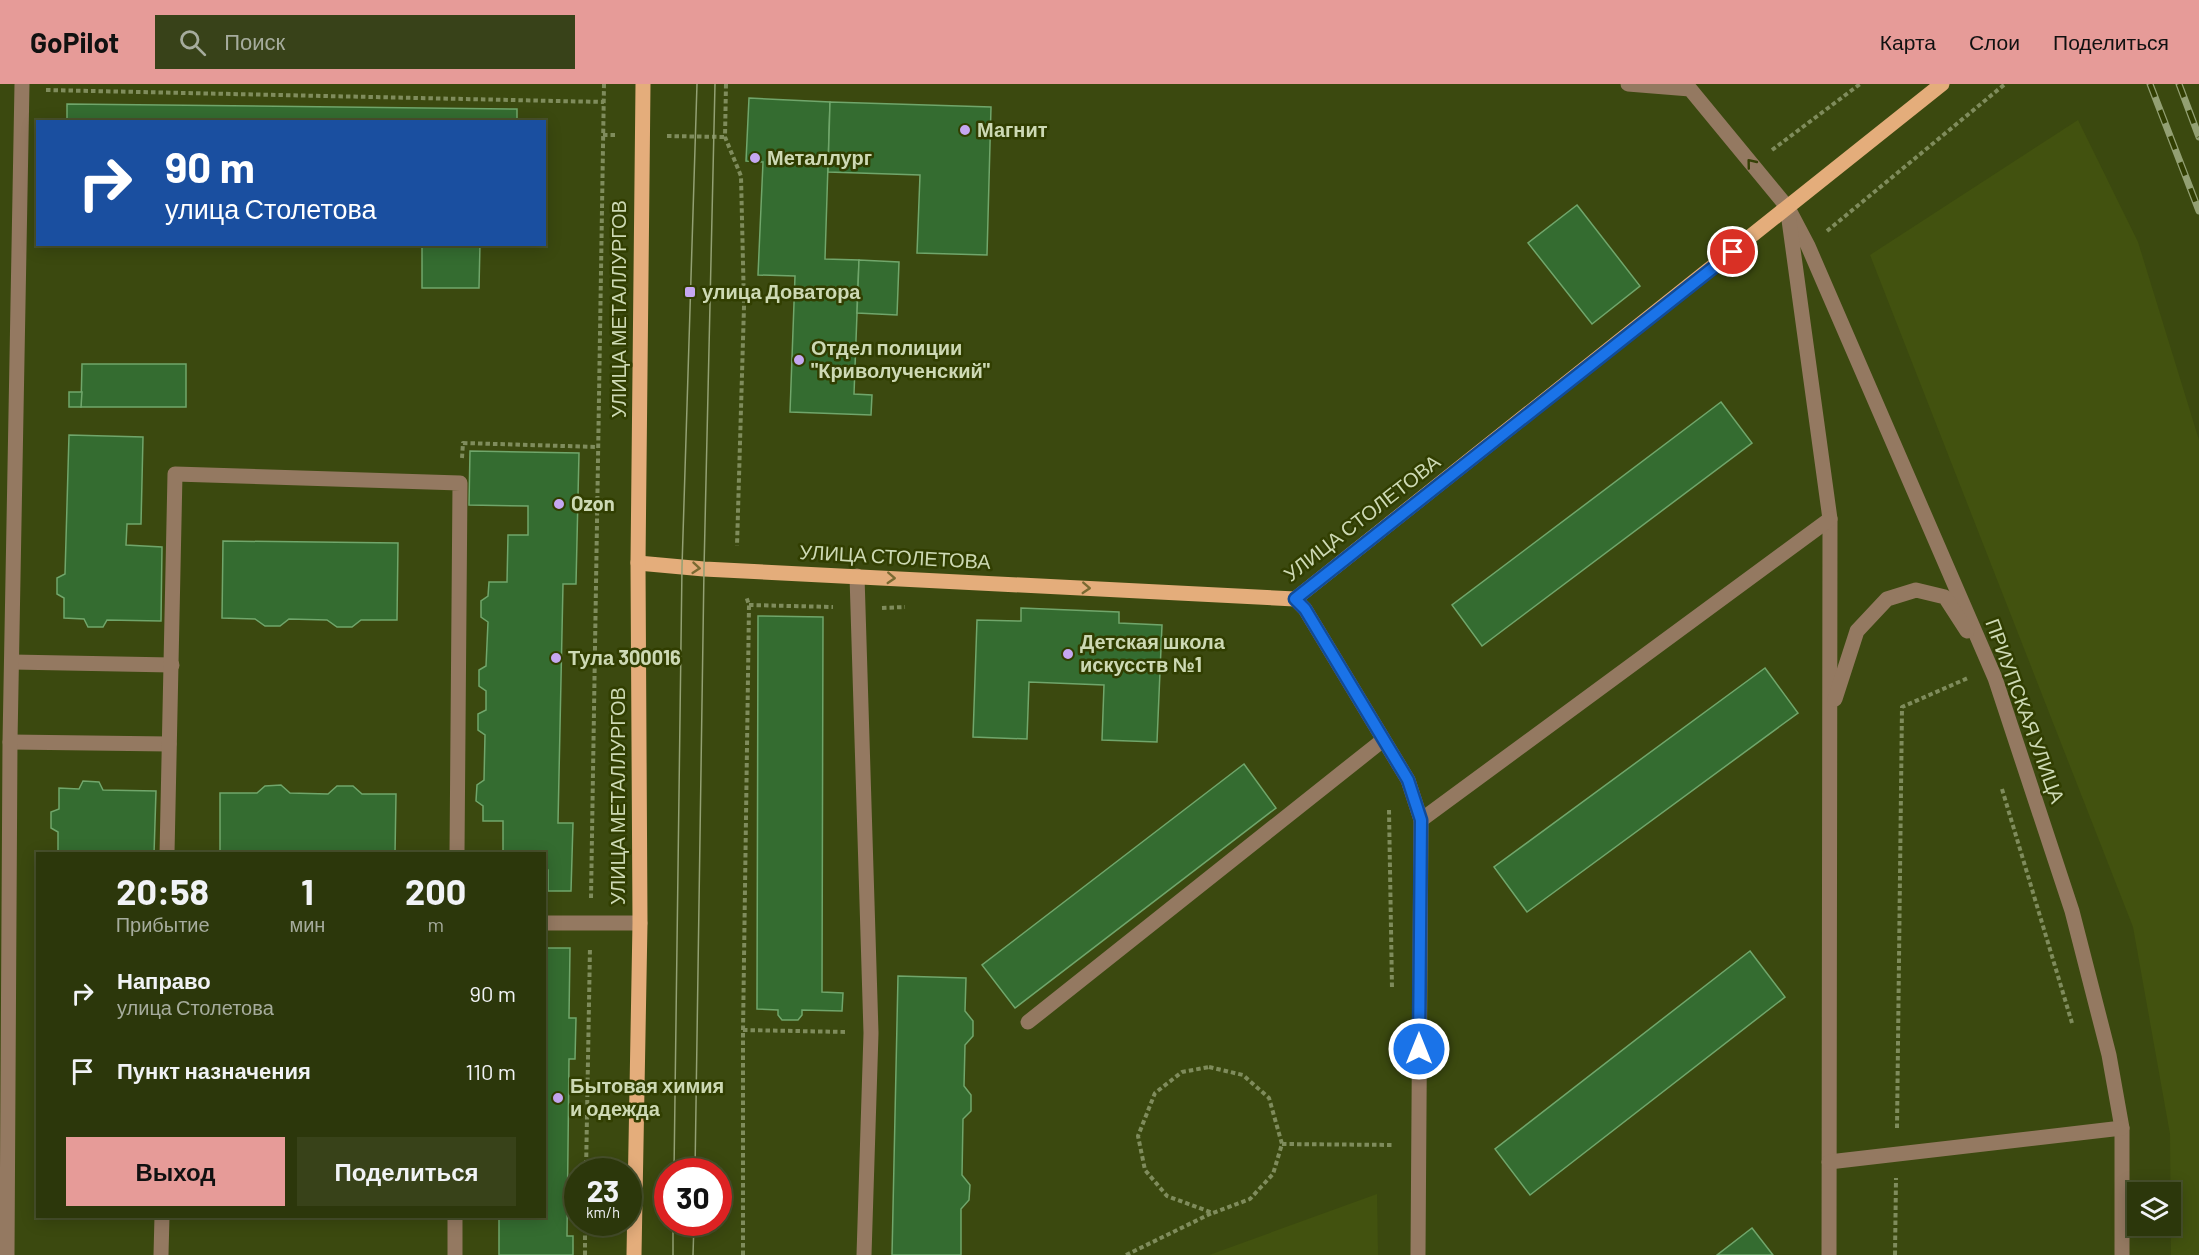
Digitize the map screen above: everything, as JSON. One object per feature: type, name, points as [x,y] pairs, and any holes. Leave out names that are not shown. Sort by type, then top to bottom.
[{"type":"main road","name":"УЛИЦА МЕТАЛЛУРГОВ","points":[[634,1255],[640,923],[638,563],[643,84]]},
{"type":"main road","name":"УЛИЦА СТОЛЕТОВА","points":[[638,563],[1295,599],[1942,84]]},
{"type":"street","points":[[1628,84],[1690,86],[1788,208],[1830,519],[1829,1255]]},
{"type":"street","points":[[7,1255],[5,838],[12,662],[7,484],[22,87]]},
{"type":"street","name":"ПРИУПСКАЯ УЛИЦА","points":[[1788,208],[1808,246],[1995,678],[2072,911],[2109,1055],[2122,1128],[2122,1255]]},
{"type":"street","points":[[167,852],[175,474],[460,483],[457,852]]},
{"type":"street","points":[[1421,820],[1830,519]]},
{"type":"street","points":[[857,576],[871,1033],[864,1255]]},
{"type":"street","points":[[1830,713],[1857,631],[1887,599],[1916,590],[1945,597],[1995,678]]},
{"type":"street","points":[[1295,599],[1305,609],[1408,780],[1421,820],[1418,1255]]},
{"type":"street","points":[[12,662],[172,665]]},
{"type":"street","points":[[1028,1022],[1383,740]]},
{"type":"street","points":[[10,742],[169,744]]},
{"type":"street","points":[[546,923],[640,923]]},
{"type":"street","points":[[1829,1162],[2122,1128]]},
{"type":"street","points":[[161,1255],[162,1218]]},
{"type":"street","points":[[455,1218],[455,1255]]},
{"type":"path","points":[[586,1158],[604,84]]},
{"type":"path","points":[[726,84],[725,137],[741,176],[744,306],[736,570],[749,605],[743,1030],[743,1255]]},
{"type":"path","points":[[1752,165],[1860,84]]},
{"type":"path","points":[[1808,246],[2005,84]]},
{"type":"path","points":[[22,87],[604,102]]},
{"type":"path","points":[[460,483],[463,443],[598,447]]},
{"type":"path","points":[[1966,668],[1972,689]]},
{"type":"path","points":[[1895,1255],[1902,707],[1969,678]]},
{"type":"path","points":[[1999,778],[2072,1025]]},
{"type":"path","points":[[1389,807],[1392,994]]},
{"type":"path","points":[[743,1030],[871,1033]]},
{"type":"path","points":[[1126,1255],[1213,1213],[1250,1199],[1273,1174],[1282,1144],[1269,1098],[1243,1075],[1209,1067],[1182,1072],[1155,1093],[1138,1136],[1145,1170],[1167,1196],[1213,1213]]},
{"type":"path","points":[[1394,1134],[1394,1156]]},
{"type":"path","points":[[1282,1144],[1394,1145]]},
{"type":"path","points":[[585,1236],[585,1255]]},
{"type":"shaded area","points":[[2078,120],[2138,242],[2199,440],[2199,1255],[2171,1255],[2171,1236],[2181,1236],[2181,1182],[2170,1182],[2170,1134],[2133,927],[1870,255]]},
{"type":"shaded area","points":[[1377,1194],[1378,1255],[1209,1255]]},
{"type":"building","points":[[749,98],[830,102],[825,259],[859,260],[854,394],[872,395],[871,415],[790,412],[795,276],[758,275],[763,162],[746,161]]},
{"type":"building","points":[[830,102],[991,107],[987,255],[917,253],[920,175],[828,172]]},
{"type":"building","points":[[67,104],[517,109],[517,120],[67,120]]},
{"type":"building","points":[[1577,205],[1640,286],[1592,324],[1528,243]]},
{"type":"building","points":[[422,246],[480,246],[479,288],[422,288]]},
{"type":"building","points":[[859,260],[899,262],[897,315],[857,313]]},
{"type":"building","points":[[82,364],[186,364],[186,407],[81,407]]},
{"type":"building","points":[[69,392],[82,392],[81,407],[69,407]]},
{"type":"building","points":[[1721,402],[1752,443],[1482,646],[1452,605]]},
{"type":"building","points":[[69,435],[143,437],[141,524],[127,524],[126,545],[162,547],[161,621],[107,620],[103,627],[88,627],[84,619],[64,618],[64,598],[57,594],[57,578],[65,574]]},
{"type":"building","points":[[470,451],[579,453],[576,584],[563,584],[558,823],[573,823],[571,891],[548,891],[546,852],[503,852],[503,821],[483,821],[483,806],[476,801],[477,785],[484,780],[485,735],[478,730],[478,714],[486,710],[486,691],[479,686],[479,670],[486,666],[488,622],[481,617],[481,601],[488,596],[489,582],[507,582],[508,535],[528,535],[528,506],[469,505]]},
{"type":"building","points":[[223,541],[398,543],[397,620],[361,620],[352,627],[337,627],[327,620],[289,619],[280,626],[265,626],[255,619],[222,618]]},
{"type":"building","name":"Детская школа искусств №1","points":[[1021,608],[1119,612],[1119,623],[1162,625],[1157,742],[1102,740],[1104,685],[1029,682],[1027,739],[973,737],[977,620],[1021,621]]},
{"type":"building","points":[[758,616],[823,617],[822,992],[843,993],[842,1011],[802,1010],[802,1015],[798,1020],[782,1020],[778,1015],[778,1010],[757,1009]]},
{"type":"building","points":[[1765,668],[1798,713],[1527,912],[1494,867]]},
{"type":"building","points":[[1244,764],[1276,808],[1015,1008],[982,965]]},
{"type":"building","points":[[83,781],[99,782],[103,790],[156,791],[154,852],[58,852],[58,832],[51,828],[51,812],[59,809],[59,788],[79,789]]},
{"type":"building","points":[[281,785],[290,793],[328,794],[337,786],[353,786],[362,794],[396,794],[395,852],[220,852],[220,793],[257,793],[265,786]]},
{"type":"building","points":[[546,948],[570,948],[569,1018],[576,1018],[575,1059],[569,1059],[568,1158],[564,1158],[564,1236],[573,1236],[573,1255],[499,1255],[499,1218],[546,1218]]},
{"type":"building","points":[[1750,951],[1785,997],[1530,1195],[1495,1149]]},
{"type":"building","points":[[898,976],[966,978],[965,1011],[973,1021],[973,1036],[965,1045],[964,1086],[971,1095],[971,1111],[963,1119],[962,1175],[970,1185],[969,1200],[961,1209],[961,1255],[892,1255]]},
{"type":"building","points":[[1752,1228],[1773,1255],[1717,1255]]},
{"type":"tram line","points":[[674,1158],[682,567],[697,84]]},
{"type":"tram line","points":[[695,1158],[704,569],[715,84]]},
{"type":"tram line","points":[[673,1236],[673,1255]]},
{"type":"tram line","points":[[693,1255],[694,1236]]},
{"type":"railway","points":[[2150,84],[2199,211]]},
{"type":"railway","points":[[2179,84],[2199,137]]},
{"type":"place","name":"Магнит","points":[[965,130]]},
{"type":"place","name":"Металлург","points":[[755,158]]},
{"type":"place","name":"улица Доватора","points":[[690,292]]},
{"type":"place","name":"Отдел полиции \"Криволученский\"","points":[[799,360]]},
{"type":"place","name":"Ozon","points":[[559,504]]},
{"type":"place","name":"Детская школа искусств №1","points":[[1068,654]]},
{"type":"place","name":"Тула 300016","points":[[556,658]]},
{"type":"place","name":"Бытовая химия и одежда","points":[[558,1098]]},
{"type":"route","points":[[1419,1049],[1421,820],[1408,780],[1305,609],[1295,599],[1733,252]]}]
